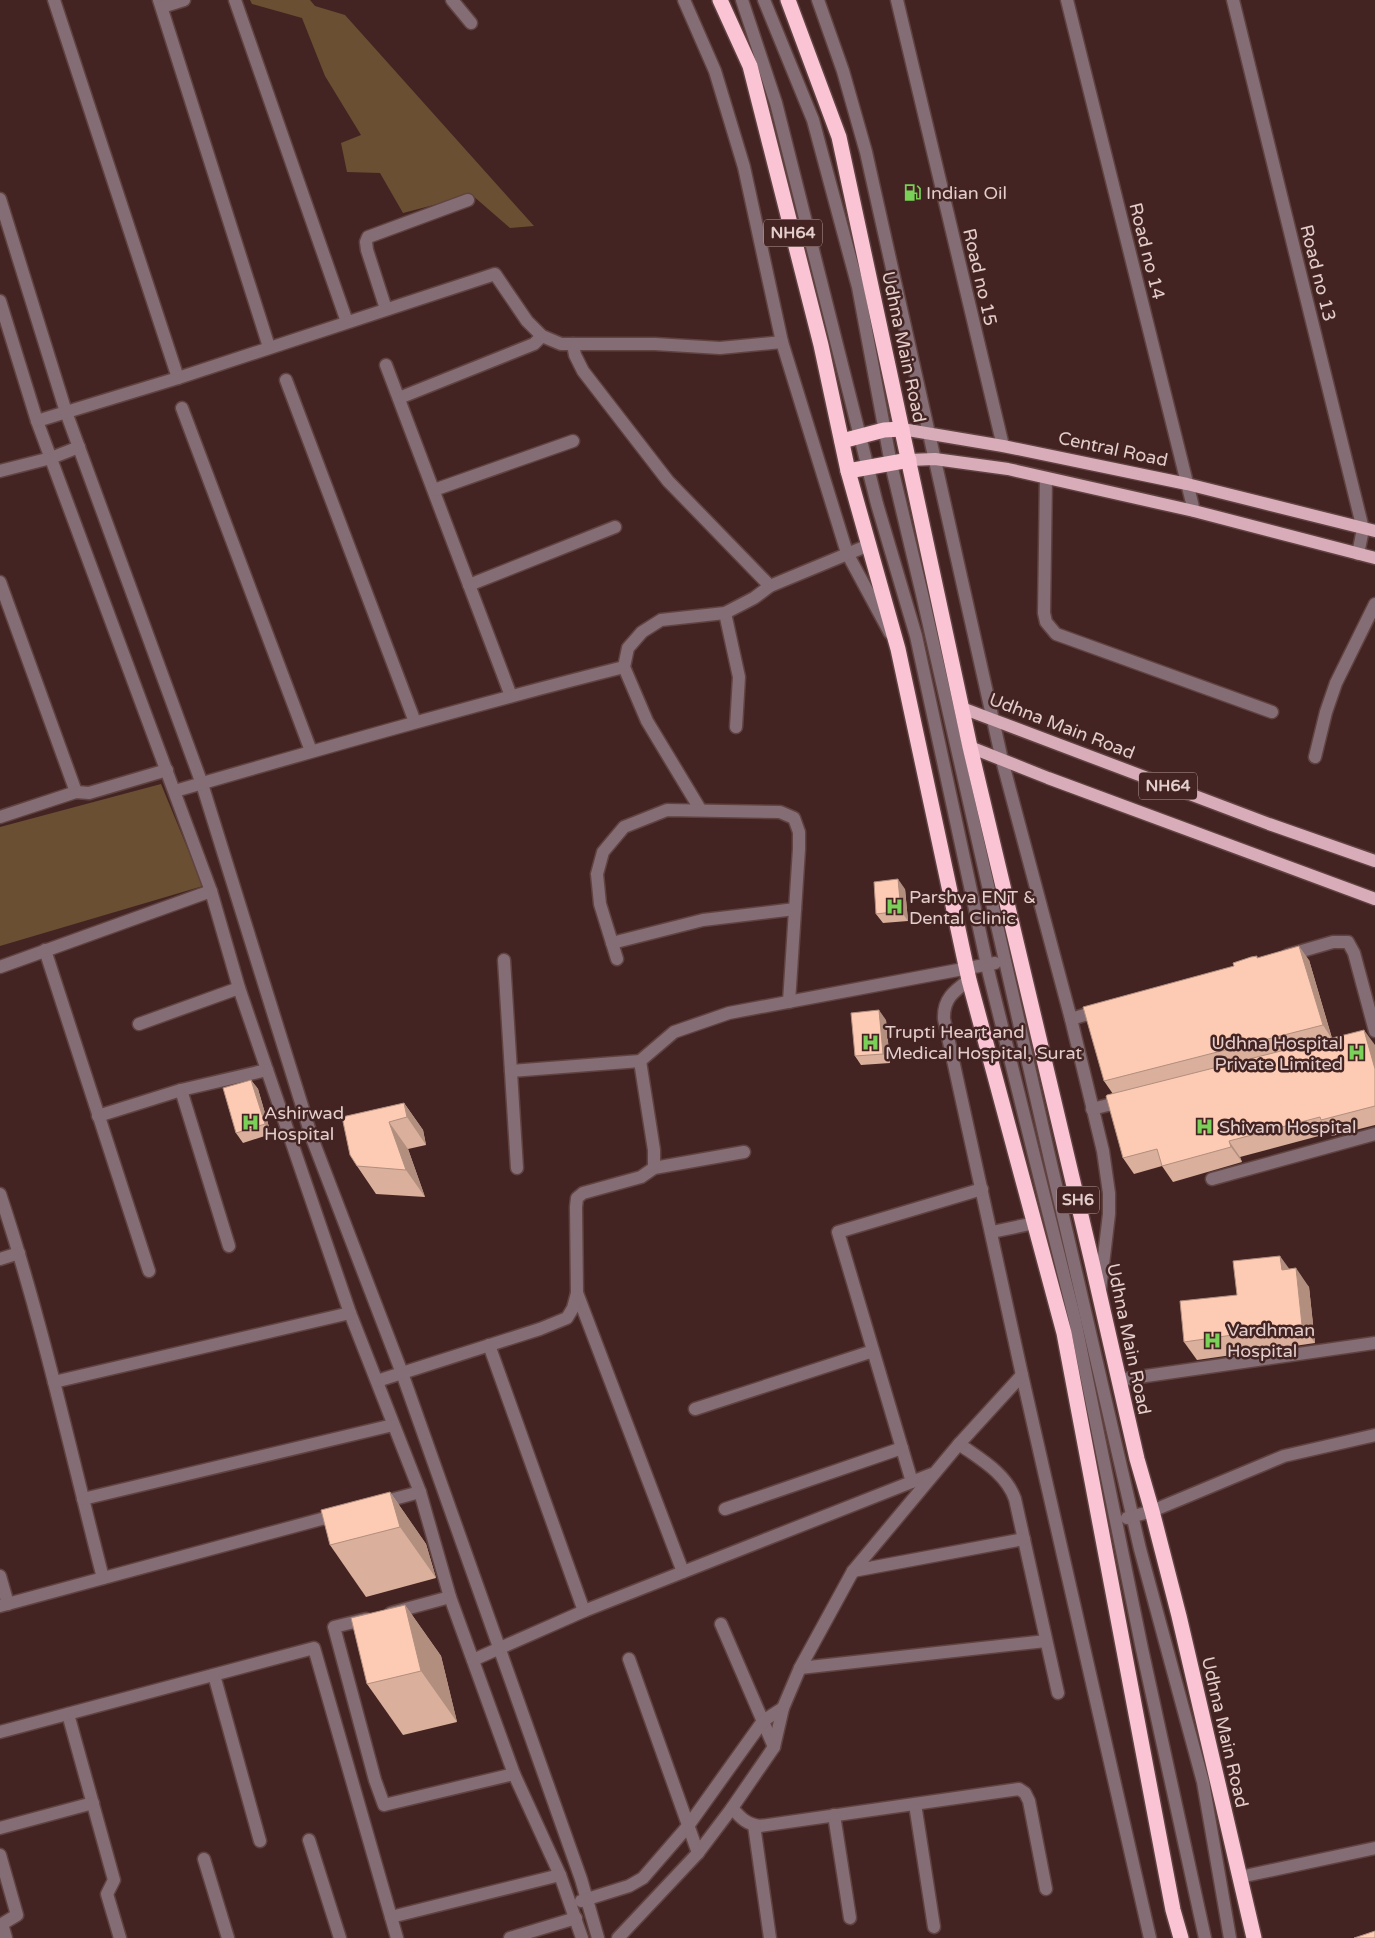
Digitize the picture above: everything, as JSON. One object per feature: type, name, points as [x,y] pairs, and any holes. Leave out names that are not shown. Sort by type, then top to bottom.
[{"type":"highway","name":"NH64","points":[[720,0],[750,66],[822,345],[848,471],[898,649],[968,974],[1064,1334],[1173,1910],[1181,1938]]},
{"type":"highway","name":"Udhna Main Road","points":[[788,0],[839,137],[962,708],[1013,961],[1100,1295],[1136,1460],[1152,1510],[1179,1616],[1254,1938]]},
{"type":"highway","name":"Central Road","points":[[842,441],[859,435],[902,429]]},
{"type":"highway","points":[[848,471],[909,460]]},
{"type":"main road","name":"Central Road","points":[[902,429],[1003,446],[1187,484],[1371,530]]},
{"type":"main road","points":[[909,460],[935,459],[1008,469],[1194,511],[1375,558]]},
{"type":"main road","name":"Udhna Main Road","points":[[962,708],[1260,821],[1375,861]]},
{"type":"main road","name":"NH64","points":[[970,746],[1002,760],[1375,899]]},
{"type":"street","points":[[54,0],[178,378]]},
{"type":"street","points":[[184,0],[161,4],[269,347]]},
{"type":"street","points":[[235,0],[347,322]]},
{"type":"street","points":[[452,0],[471,22]]},
{"type":"street","points":[[684,0],[715,71],[744,167],[782,342],[847,552],[898,649]]},
{"type":"street","points":[[742,0],[776,103],[876,504],[916,636],[986,964],[1075,1320],[1142,1649],[1205,1938]]},
{"type":"street","points":[[764,0],[813,120],[858,287],[891,464],[1013,961],[1133,1516],[1177,1689],[1200,1768],[1230,1938]]},
{"type":"street","points":[[818,0],[842,71],[866,152],[927,432],[935,459],[1002,760],[1071,1019],[1102,1151],[1109,1193],[1109,1214],[1100,1295]]},
{"type":"street","name":"Road no 15","points":[[896,0],[1003,446]]},
{"type":"street","name":"Road no 14","points":[[1067,0],[1194,511]]},
{"type":"street","name":"Road no 13","points":[[1233,0],[1371,530],[1358,554]]},
{"type":"street","points":[[0,199],[66,412],[202,784],[312,1138],[402,1373],[588,1899],[598,1938]]},
{"type":"street","points":[[386,309],[367,250],[366,242],[368,237],[468,200]]},
{"type":"street","points":[[37,421],[178,378],[495,274],[527,321],[542,336],[561,344],[655,344],[720,348],[782,342]]},
{"type":"street","points":[[0,301],[37,421],[211,891],[239,988],[350,1313],[420,1492],[450,1597],[514,1774],[560,1875],[582,1938]]},
{"type":"street","points":[[399,398],[534,344],[542,336]]},
{"type":"street","points":[[573,344],[575,355],[583,371],[668,481],[770,586]]},
{"type":"street","points":[[386,364],[510,696]]},
{"type":"street","points":[[286,380],[415,722]]},
{"type":"street","points":[[182,408],[311,751]]},
{"type":"street","points":[[434,490],[573,441]]},
{"type":"street","points":[[0,471],[52,458],[79,447]]},
{"type":"street","points":[[1046,478],[1044,613],[1046,622],[1056,634],[1272,712]]},
{"type":"street","points":[[469,585],[615,528]]},
{"type":"street","points":[[700,809],[647,721],[624,667],[628,648],[642,632],[660,620],[725,613],[754,598],[770,586],[847,552],[869,545]]},
{"type":"street","points":[[0,582],[76,792]]},
{"type":"street","points":[[1315,757],[1326,712],[1336,683],[1375,604]]},
{"type":"street","points":[[725,613],[739,677],[736,727]]},
{"type":"street","points":[[175,791],[415,722],[624,667]]},
{"type":"street","points":[[0,817],[76,792],[89,793],[167,770]]},
{"type":"street","points":[[617,959],[600,904],[597,874],[603,852],[624,827],[667,810],[700,809],[780,812],[794,818],[799,832],[788,1002]]},
{"type":"street","points":[[0,966],[211,891]]},
{"type":"street","points":[[612,943],[703,920],[795,909]]},
{"type":"street","points":[[1277,958],[1333,942],[1348,942],[1354,953],[1372,1036]]},
{"type":"street","points":[[45,950],[148,1271]]},
{"type":"street","points":[[504,960],[517,1168]]},
{"type":"street","points":[[511,1071],[640,1061],[674,1032],[729,1013],[968,974],[986,964],[1013,961]]},
{"type":"street","points":[[968,974],[946,1002],[944,1019],[1022,1375],[1150,1938]]},
{"type":"street","points":[[139,1024],[239,988]]},
{"type":"street","points":[[1071,1019],[1118,1005]]},
{"type":"street","points":[[640,1061],[654,1150],[654,1168]]},
{"type":"street","points":[[98,1116],[181,1090],[267,1070]]},
{"type":"street","points":[[181,1090],[229,1246]]},
{"type":"street","points":[[1092,1109],[1140,1097]]},
{"type":"street","points":[[1212,1179],[1375,1134]]},
{"type":"street","points":[[377,1381],[540,1329],[567,1318],[574,1308],[577,1293],[576,1207],[577,1198],[583,1193],[641,1177],[654,1168],[744,1152]]},
{"type":"street","points":[[912,1482],[838,1232],[982,1189]]},
{"type":"street","points":[[0,1194],[20,1253],[103,1578]]},
{"type":"street","points":[[992,1232],[1035,1223]]},
{"type":"street","points":[[0,1259],[20,1253]]},
{"type":"street","points":[[577,1293],[684,1572]]},
{"type":"street","points":[[54,1382],[350,1313]]},
{"type":"street","points":[[1118,1380],[1375,1343]]},
{"type":"street","points":[[488,1345],[584,1611]]},
{"type":"street","points":[[695,1409],[873,1351]]},
{"type":"street","points":[[618,1938],[698,1853],[774,1747],[783,1708],[800,1668],[853,1571],[959,1444],[1022,1375]]},
{"type":"street","points":[[83,1499],[393,1425]]},
{"type":"street","points":[[1100,1524],[1152,1510],[1284,1456],[1375,1435]]},
{"type":"street","points":[[959,1444],[1005,1479],[1011,1487],[1058,1693]]},
{"type":"street","points":[[725,1509],[902,1448]]},
{"type":"street","points":[[473,1660],[584,1611],[934,1473]]},
{"type":"street","points":[[372,1505],[420,1492]]},
{"type":"street","points":[[0,1576],[4,1605],[352,1510]]},
{"type":"street","points":[[853,1571],[1024,1539]]},
{"type":"street","points":[[450,1597],[334,1627],[375,1780],[384,1805],[514,1774]]},
{"type":"street","points":[[721,1624],[774,1747]]},
{"type":"street","points":[[800,1668],[1046,1642]]},
{"type":"street","points":[[0,1732],[314,1648],[397,1938]]},
{"type":"street","points":[[629,1659],[698,1853]]},
{"type":"street","points":[[214,1675],[260,1842]]},
{"type":"street","points":[[571,1905],[629,1886],[643,1878],[688,1826],[763,1721],[783,1708]]},
{"type":"street","points":[[68,1714],[114,1880],[107,1894],[120,1938]]},
{"type":"street","points":[[732,1808],[749,1825],[760,1826],[1019,1789],[1025,1793],[1029,1801],[1046,1888]]},
{"type":"street","points":[[0,1828],[93,1803]]},
{"type":"street","points":[[915,1804],[934,1927]]},
{"type":"street","points":[[834,1815],[850,1918]]},
{"type":"street","points":[[754,1825],[770,1938]]},
{"type":"street","points":[[309,1840],[340,1938]]},
{"type":"street","points":[[1240,1877],[1375,1848]]},
{"type":"street","points":[[204,1859],[228,1938]]},
{"type":"street","points":[[1,1861],[16,1916],[2,1924],[6,1938]]},
{"type":"street","points":[[391,1917],[560,1875]]},
{"type":"street","points":[[510,1938],[576,1918]]},
{"type":"shaded area","points":[[250,0],[310,0],[315,6],[345,15],[534,226],[510,228],[472,195],[403,213],[380,173],[347,172],[341,143],[361,135],[325,76],[302,18],[252,4]]},
{"type":"shaded area","points":[[161,784],[203,886],[0,946],[0,827]]},
{"type":"building","points":[[898,879],[901,911],[876,914],[874,882]]},
{"type":"building","points":[[1299,946],[1323,1025],[1104,1081],[1083,1007],[1234,966],[1233,963],[1251,957],[1257,956],[1257,958]]},
{"type":"building","points":[[879,1010],[883,1054],[855,1056],[851,1013]]},
{"type":"building","points":[[1364,1030],[1375,1069],[1375,1106],[1321,1120],[1320,1117],[1229,1141],[1231,1147],[1162,1166],[1157,1149],[1123,1158],[1107,1095]]},
{"type":"building","points":[[251,1080],[265,1124],[236,1133],[223,1088]]},
{"type":"building","points":[[404,1103],[407,1117],[389,1122],[406,1170],[357,1166],[350,1155],[342,1117]]},
{"type":"building","points":[[1280,1256],[1282,1270],[1296,1268],[1302,1325],[1184,1342],[1180,1301],[1237,1295],[1233,1261]]},
{"type":"building","points":[[390,1492],[400,1527],[330,1545],[321,1510]]},
{"type":"building","points":[[405,1605],[421,1671],[367,1684],[351,1618]]},
{"type":"building","points":[[1375,1931],[1375,1938],[1354,1938]]},
{"type":"place","name":"Indian Oil","points":[[912,193]]},
{"type":"place","name":"Parshva ENT & Dental Clinic","points":[[895,907]]},
{"type":"place","name":"Trupti Heart and Medical Hospital, Surat","points":[[871,1042]]},
{"type":"place","name":"Udhna Hospital Private Limited","points":[[1357,1053]]},
{"type":"place","name":"Ashirwad Hospital","points":[[250,1123]]},
{"type":"place","name":"Shivam Hospital","points":[[1205,1127]]},
{"type":"place","name":"Vardhman Hospital","points":[[1213,1340]]}]
